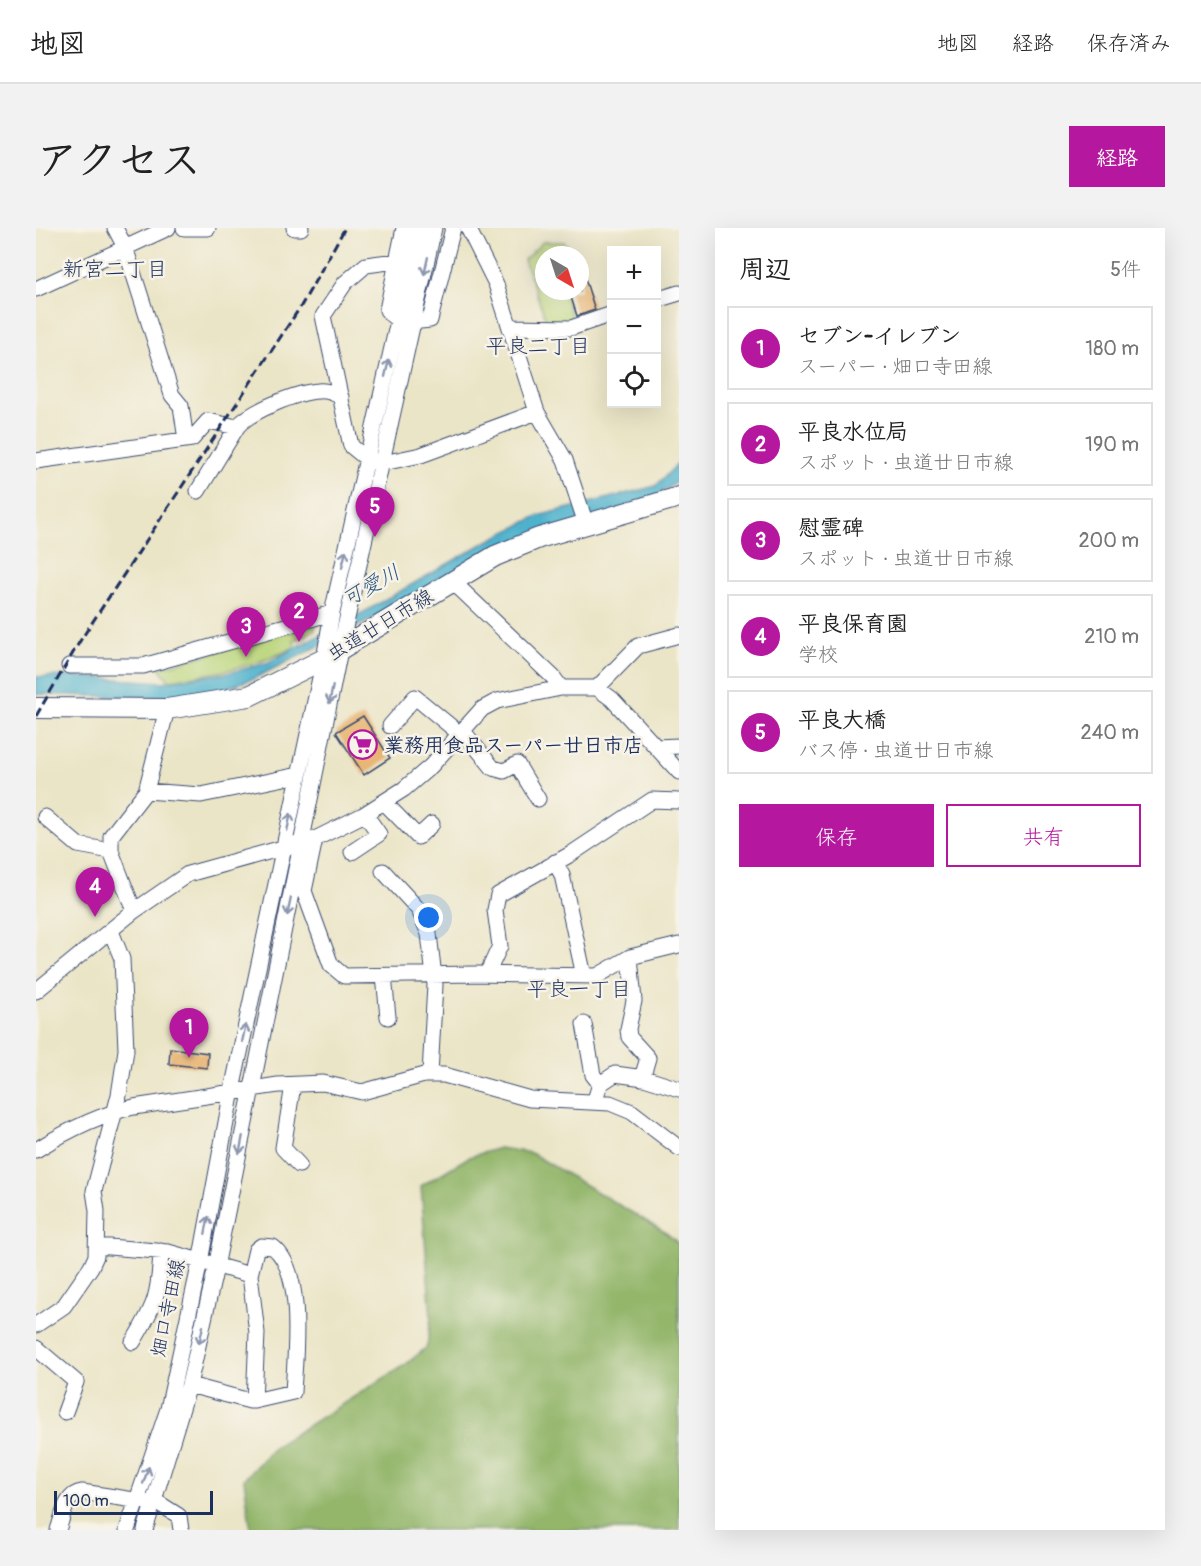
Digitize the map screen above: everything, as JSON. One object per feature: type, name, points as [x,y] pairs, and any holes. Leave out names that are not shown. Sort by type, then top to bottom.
[{"type":"main road","name":"虫道廿日市線","points":[[36,708],[167,710],[249,696],[495,556],[586,520],[679,497]]},
{"type":"street","points":[[116,228],[125,247],[172,395],[181,406],[186,440]]},
{"type":"street","points":[[36,289],[168,228]]},
{"type":"street","points":[[184,228],[208,228]]},
{"type":"street","points":[[294,228],[301,228]]},
{"type":"street","points":[[404,228],[387,310],[406,321],[430,320],[453,228]]},
{"type":"street","points":[[334,649],[350,610],[383,463],[419,228]]},
{"type":"street","points":[[434,228],[367,459],[331,614],[334,649],[304,891],[331,965],[344,976],[487,974],[597,976],[630,957],[679,945]]},
{"type":"street","points":[[468,228],[496,284],[537,412],[566,460],[586,520]]},
{"type":"street","points":[[396,261],[366,265],[345,283],[324,316],[351,446],[367,459],[383,463],[421,454],[537,412]]},
{"type":"street","points":[[661,299],[679,292]]},
{"type":"street","points":[[511,327],[571,328],[607,316]]},
{"type":"street","points":[[198,491],[237,426],[250,414],[310,392],[328,391],[341,397]]},
{"type":"street","points":[[36,460],[192,439],[211,420],[237,426]]},
{"type":"street","points":[[452,582],[554,677],[561,688]]},
{"type":"street","points":[[69,666],[143,666],[331,614]]},
{"type":"street","points":[[597,688],[638,646],[679,636]]},
{"type":"street","name":"畑口寺田線","points":[[127,1530],[168,1409],[200,1262],[232,1090],[299,775],[334,649]]},
{"type":"street","points":[[36,991],[134,911],[188,874],[309,840],[384,802],[431,766],[482,709],[497,701],[561,688],[597,688],[612,699],[679,772]]},
{"type":"street","points":[[390,726],[415,697],[461,732],[493,768],[504,771],[517,764],[538,799]]},
{"type":"street","points":[[134,911],[111,851],[111,836],[146,791],[167,710]]},
{"type":"street","points":[[656,747],[679,746]]},
{"type":"street","points":[[146,791],[201,795],[299,775]]},
{"type":"street","points":[[487,974],[500,946],[495,910],[498,895],[555,862],[652,800],[679,801]]},
{"type":"street","points":[[384,802],[415,841],[432,825]]},
{"type":"street","points":[[352,852],[379,834],[364,814]]},
{"type":"street","points":[[45,816],[78,845],[111,851]]},
{"type":"street","points":[[145,1530],[189,1385],[216,1267],[252,1087],[309,840]]},
{"type":"street","points":[[555,862],[562,875],[584,976]]},
{"type":"street","points":[[383,871],[418,910],[429,934],[434,976],[430,1074]]},
{"type":"street","points":[[36,1324],[55,1314],[72,1297],[94,1262],[97,1246],[97,1214],[94,1191],[125,1057],[126,1012],[122,959],[111,931]]},
{"type":"street","points":[[630,957],[634,1001],[628,1029],[629,1037],[648,1058],[642,1078]]},
{"type":"street","points":[[384,976],[388,1017]]},
{"type":"street","points":[[582,1029],[593,1075],[600,1084]]},
{"type":"street","points":[[36,1150],[64,1133],[113,1113],[232,1090],[324,1083],[362,1092],[430,1074],[454,1077],[530,1099],[595,1100],[610,1103],[632,1112],[679,1148]]},
{"type":"street","points":[[595,1100],[600,1084],[615,1074],[642,1078],[679,1089]]},
{"type":"street","points":[[293,1085],[283,1149],[299,1165]]},
{"type":"street","points":[[97,1246],[161,1251],[250,1275]]},
{"type":"street","points":[[189,1385],[254,1401],[293,1392],[297,1316],[293,1292],[279,1251],[273,1247],[261,1246],[256,1250],[250,1275],[257,1333],[254,1401]]},
{"type":"street","points":[[133,1342],[150,1315],[159,1292],[161,1251]]},
{"type":"street","points":[[36,1348],[76,1382],[65,1412]]},
{"type":"street","points":[[58,1530],[69,1500],[76,1493],[166,1506],[179,1516],[181,1530]]},
{"type":"green space","points":[[543,242],[564,242],[567,246],[539,246]]},
{"type":"green space","points":[[535,250],[535,290],[524,260]]},
{"type":"green space","points":[[539,300],[566,300],[573,321],[547,322]]},
{"type":"green space","points":[[315,624],[315,630],[294,641],[295,647],[249,665],[169,680],[159,668]]},
{"type":"green space","points":[[499,1148],[531,1153],[665,1232],[679,1244],[679,1530],[251,1530],[244,1479],[274,1447],[405,1365],[427,1347],[431,1317],[421,1186],[469,1157]]},
{"type":"water","points":[[679,462],[679,480],[657,496],[392,609],[255,678],[224,689],[152,698],[36,694],[36,677],[71,676],[162,682],[229,673],[267,663],[366,611],[484,543],[538,516],[656,486]]},
{"type":"building","points":[[589,291],[595,310],[577,316],[572,300],[589,300]]},
{"type":"building","name":"業務用食品スーパー廿日市店","points":[[363,716],[390,758],[364,775],[336,732]]},
{"type":"building","points":[[170,1048],[208,1053],[207,1068],[169,1064]]},
{"type":"railway","points":[[36,716],[80,641],[301,306],[345,228]]},
{"type":"place","name":"平良大橋","points":[[375,537]]},
{"type":"place","name":"平良水位局","points":[[299,642]]},
{"type":"place","name":"慰霊碑","points":[[246,657]]},
{"type":"place","name":"業務用食品スーパー廿日市店","points":[[363,745]]},
{"type":"place","name":"平良保育園","points":[[95,917]]},
{"type":"place","name":"セブン-イレブン","points":[[189,1058]]},
{"type":"district","name":"新宮二丁目","points":[[115,269]]},
{"type":"district","name":"平良二丁目","points":[[538,346]]},
{"type":"district","name":"平良一丁目","points":[[579,989]]},
{"type":"water label","name":"可愛川","points":[[371,586]]}]
